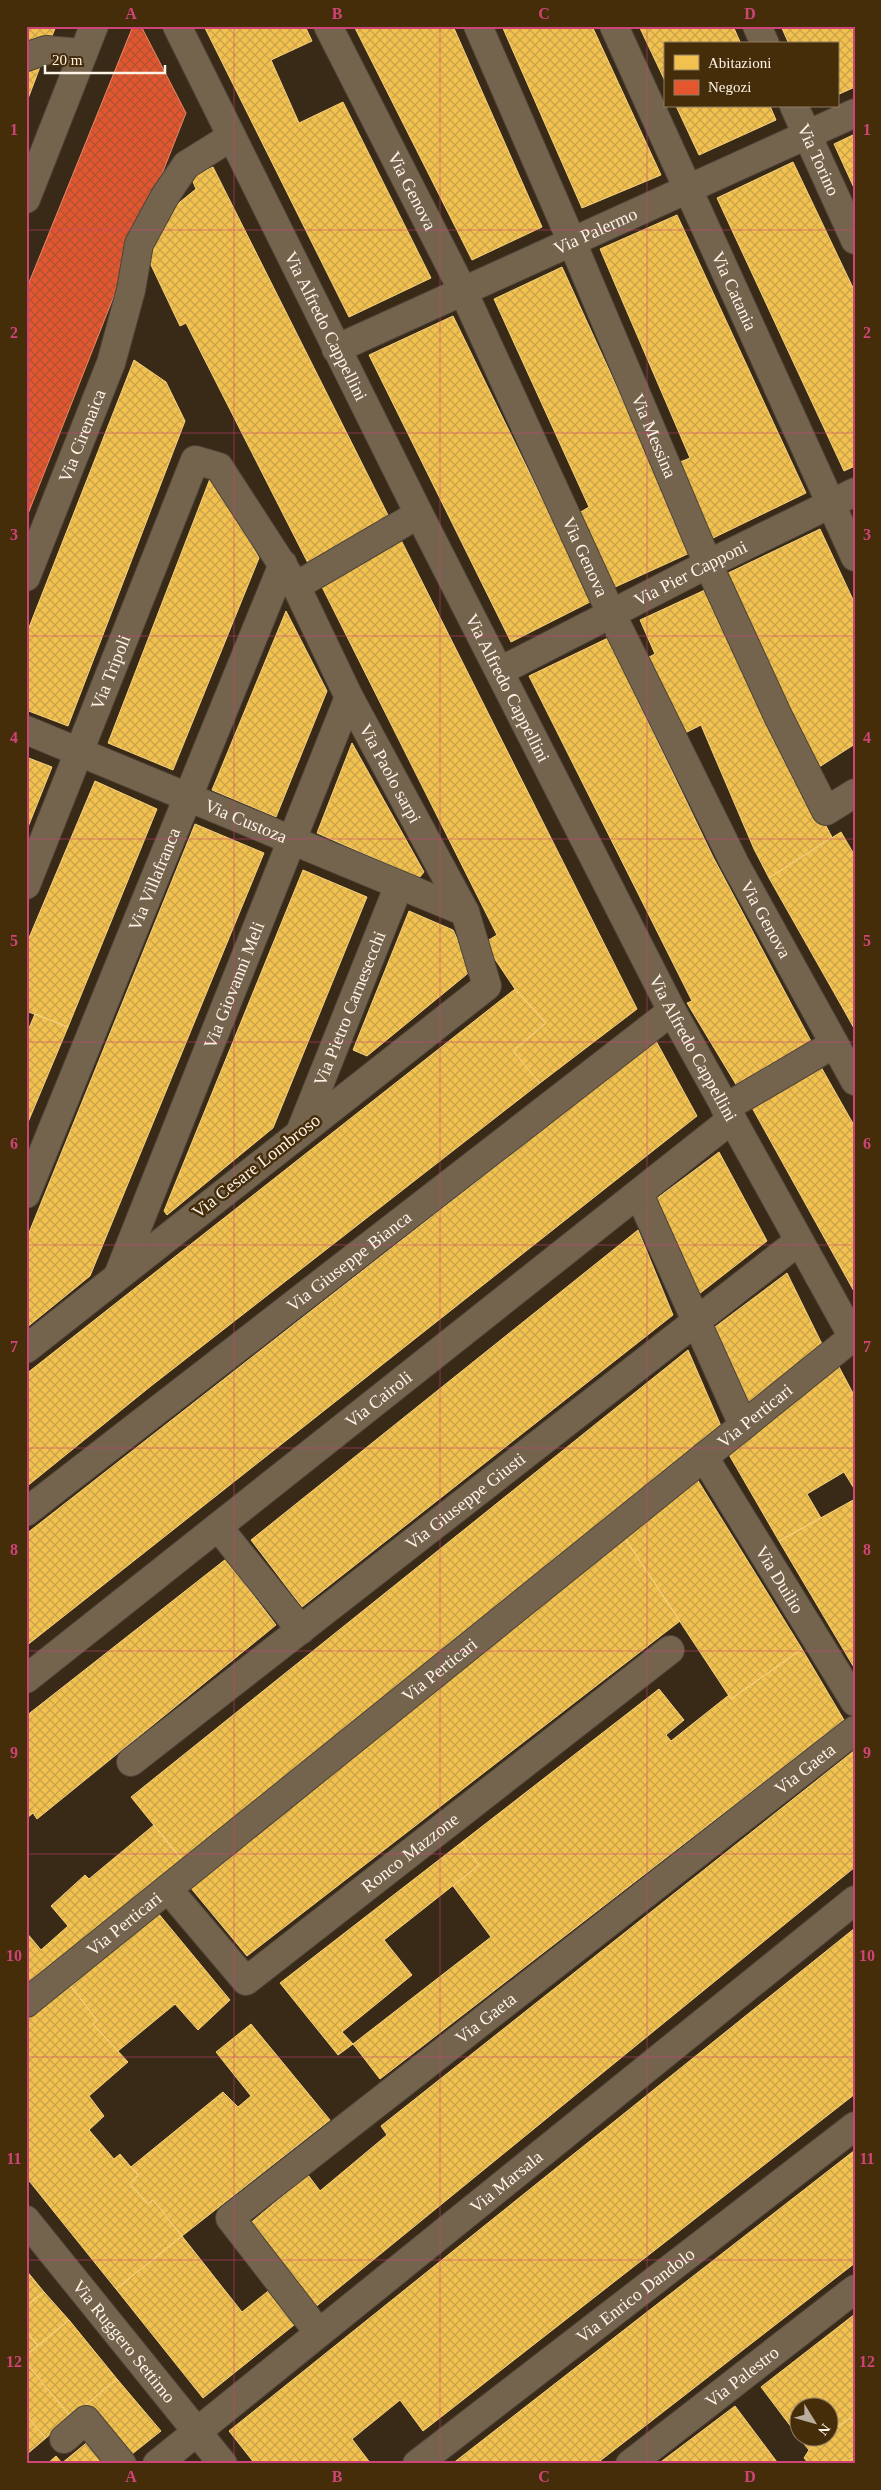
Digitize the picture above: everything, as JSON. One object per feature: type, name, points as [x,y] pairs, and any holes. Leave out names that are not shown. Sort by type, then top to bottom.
[{"type":"street","points":[[26,199],[94,26]]},
{"type":"street","name":"Via Alfredo Cappellini","points":[[177,26],[336,349],[672,1011],[854,1339]]},
{"type":"street","name":"Via Genova","points":[[328,26],[463,291],[611,613],[735,864],[855,1081]]},
{"type":"street","name":"Via Messina","points":[[478,26],[572,242],[708,564],[778,716],[826,811],[855,793]]},
{"type":"street","name":"Via Catania","points":[[614,26],[855,557]]},
{"type":"street","points":[[758,26],[764,42]]},
{"type":"street","points":[[26,58],[46,50],[84,53]]},
{"type":"street","name":"Via Torino","points":[[795,108],[855,240]]},
{"type":"street","name":"Via Palermo","points":[[336,349],[855,113]]},
{"type":"street","name":"Via Cirenaica","points":[[26,577],[111,363],[131,290],[139,244],[165,196],[186,165],[231,137]]},
{"type":"street","name":"Via Paolo sarpi","points":[[195,460],[219,467],[289,575],[349,696],[465,912],[487,986]]},
{"type":"street","name":"Via Tripoli","points":[[26,885],[195,460]]},
{"type":"street","name":"Via Pier Capponi","points":[[500,671],[708,564],[855,492]]},
{"type":"street","points":[[289,575],[419,514]]},
{"type":"street","name":"Via Villafranca","points":[[26,1194],[187,797],[289,575]]},
{"type":"street","name":"Via Giovanni Meli","points":[[119,1275],[349,696]]},
{"type":"street","name":"Via Custoza","points":[[26,730],[465,912]]},
{"type":"street","name":"Via Pietro Carnesecchi","points":[[300,1131],[400,886]]},
{"type":"street","name":"Via Cesare Lombroso","points":[[26,1349],[300,1131],[487,986]]},
{"type":"street","name":"Via Giuseppe Bianca","points":[[26,1512],[672,1011]]},
{"type":"street","name":"Via Cairoli","points":[[26,1679],[639,1194],[729,1114],[834,1044]]},
{"type":"street","points":[[639,1194],[744,1425]]},
{"type":"street","name":"Via Giuseppe Giusti","points":[[131,1762],[799,1241]]},
{"type":"street","name":"Via Perticari","points":[[26,2003],[744,1425],[854,1339]]},
{"type":"street","name":"Via Duilio","points":[[704,1458],[855,1702]]},
{"type":"street","points":[[218,1527],[301,1630]]},
{"type":"street","name":"Ronco Mazzone","points":[[168,1889],[246,1981],[670,1650]]},
{"type":"street","name":"Via Gaeta","points":[[319,2332],[230,2218],[855,1730]]},
{"type":"street","name":"Via Marsala","points":[[157,2464],[855,1900]]},
{"type":"street","name":"Via Enrico Dandolo","points":[[417,2464],[855,2126]]},
{"type":"street","name":"Via Ruggero Settimo","points":[[26,2220],[198,2430],[223,2464]]},
{"type":"street","name":"Via Palestro","points":[[630,2464],[853,2292]]},
{"type":"street","points":[[64,2439],[86,2420],[122,2464]]},
{"type":"building: Abitazioni","points":[[26,26],[56,26],[50,41],[26,50]]},
{"type":"building: Abitazioni","points":[[204,26],[305,26],[312,41],[271,60],[299,123],[343,102],[431,278],[349,317]]},
{"type":"building: Abitazioni","points":[[354,26],[453,26],[542,227],[472,260]]},
{"type":"building: Abitazioni","points":[[502,26],[592,26],[661,175],[582,208]]},
{"type":"building: Abitazioni","points":[[639,26],[733,26],[740,42],[664,42],[664,79]]},
{"type":"building: Abitazioni","points":[[781,26],[855,26],[855,87],[838,95],[838,42],[788,42]]},
{"type":"building: Abitazioni","points":[[43,59],[26,104],[26,65]]},
{"type":"building: Abitazioni","points":[[677,108],[771,108],[776,120],[699,155]]},
{"type":"building: Abitazioni","points":[[855,134],[855,190],[834,144]]},
{"type":"building: Abitazioni","points":[[793,162],[855,292],[855,466],[844,471],[717,198]]},
{"type":"building: Abitazioni","points":[[213,167],[392,523],[311,569],[186,323],[180,326],[141,244],[175,206],[196,189],[191,177]]},
{"type":"building: Abitazioni","points":[[677,215],[806,493],[709,540],[675,464],[690,458],[600,249]]},
{"type":"building: Abitazioni","points":[[562,267],[692,552],[613,588],[579,513],[589,507],[494,299]]},
{"type":"building: Abitazioni","points":[[453,316],[592,601],[511,642],[369,355]]},
{"type":"building: Abitazioni","points":[[134,360],[166,382],[185,421],[68,726],[26,710],[26,635]]},
{"type":"building: Abitazioni","points":[[213,471],[259,558],[173,770],[108,743]]},
{"type":"building: Abitazioni","points":[[820,529],[855,604],[855,744],[816,769],[726,574]]},
{"type":"building: Abitazioni","points":[[398,534],[637,1009],[540,1083],[513,1051],[546,1023],[515,989],[484,943],[497,935],[319,581]]},
{"type":"building: Abitazioni","points":[[707,589],[775,732],[832,837],[769,878],[754,849],[701,725],[683,734],[647,658],[655,654],[640,620]]},
{"type":"building: Abitazioni","points":[[286,611],[327,691],[276,817],[212,790]]},
{"type":"building: Abitazioni","points":[[608,638],[713,857],[812,1043],[737,1086],[687,1003],[692,1001],[529,676]]},
{"type":"building: Abitazioni","points":[[352,743],[424,872],[419,878],[317,833]]},
{"type":"building: Abitazioni","points":[[26,757],[52,767],[26,832]]},
{"type":"building: Abitazioni","points":[[95,781],[157,809],[68,1027],[26,1011],[26,945]]},
{"type":"building: Abitazioni","points":[[195,824],[264,853],[90,1276],[26,1328],[26,1240]]},
{"type":"building: Abitazioni","points":[[841,832],[855,856],[855,1007],[845,1012],[769,878]]},
{"type":"building: Abitazioni","points":[[303,870],[367,897],[273,1128],[167,1215],[164,1211]]},
{"type":"building: Abitazioni","points":[[409,911],[453,930],[472,970],[367,1056],[353,1050]]},
{"type":"building: Abitazioni","points":[[515,989],[546,1023],[513,1051],[540,1083],[151,1386],[26,1487],[26,1374]]},
{"type":"building: Abitazioni","points":[[855,1007],[855,1030],[845,1012]]},
{"type":"building: Abitazioni","points":[[35,1014],[68,1027],[26,1127],[26,1035]]},
{"type":"building: Abitazioni","points":[[656,1041],[697,1116],[26,1646],[26,1534]]},
{"type":"building: Abitazioni","points":[[821,1067],[855,1127],[855,1293],[750,1104]]},
{"type":"building: Abitazioni","points":[[719,1152],[767,1241],[699,1294],[656,1199]]},
{"type":"building: Abitazioni","points":[[638,1230],[673,1315],[302,1607],[251,1540]]},
{"type":"building: Abitazioni","points":[[787,1273],[822,1344],[749,1402],[715,1327]]},
{"type":"building: Abitazioni","points":[[688,1350],[721,1426],[182,1860],[131,1797]]},
{"type":"building: Abitazioni","points":[[838,1365],[855,1397],[855,1490],[844,1472],[807,1494],[821,1518],[779,1541],[728,1453]]},
{"type":"building: Abitazioni","points":[[697,1479],[802,1649],[731,1699],[624,1537]]},
{"type":"building: Abitazioni","points":[[855,1499],[855,1669],[779,1541]]},
{"type":"building: Abitazioni","points":[[624,1537],[680,1621],[247,1956],[190,1887]]},
{"type":"building: Abitazioni","points":[[226,1559],[276,1625],[37,1819],[33,1813],[26,1819],[26,1716]]},
{"type":"building: Abitazioni","points":[[802,1649],[844,1720],[380,2079],[353,2044],[491,1937],[453,1886],[479,1865],[462,1842],[659,1689],[684,1720],[666,1735],[671,1741],[729,1695],[731,1699]]},
{"type":"building: Abitazioni","points":[[855,1750],[855,1867],[313,2309],[248,2225],[308,2175],[320,2191],[387,2135],[381,2126]]},
{"type":"building: Abitazioni","points":[[154,1825],[182,1860],[26,1985],[26,1932],[41,1950],[68,1926],[51,1906],[85,1875],[89,1879]]},
{"type":"building: Abitazioni","points":[[462,1842],[479,1865],[384,1940],[412,1975],[342,2032],[353,2044],[338,2055],[280,1983]]},
{"type":"building: Abitazioni","points":[[158,1913],[230,2000],[198,2030],[175,2004],[118,2051],[93,2024],[97,2020],[69,1984]]},
{"type":"building: Abitazioni","points":[[855,1928],[855,2094],[423,2431],[400,2400],[352,2439],[371,2464],[255,2464],[229,2431]]},
{"type":"building: Abitazioni","points":[[69,1984],[97,2020],[93,2024],[128,2062],[89,2096],[104,2116],[89,2130],[114,2159],[120,2154],[138,2175],[130,2184],[148,2204],[153,2200],[182,2236],[116,2289],[26,2177],[26,2017]]},
{"type":"building: Abitazioni","points":[[251,2024],[330,2120],[182,2236],[153,2200],[148,2204],[130,2184],[138,2175],[131,2167],[223,2092],[238,2107],[251,2096],[216,2052]]},
{"type":"building: Abitazioni","points":[[855,2150],[855,2263],[596,2464],[452,2464]]},
{"type":"building: Abitazioni","points":[[182,2236],[242,2312],[272,2288],[299,2321],[203,2398],[116,2289]]},
{"type":"building: Abitazioni","points":[[26,2270],[44,2292],[26,2306]]},
{"type":"building: Abitazioni","points":[[44,2292],[69,2320],[38,2346],[26,2331],[26,2306]]},
{"type":"building: Abitazioni","points":[[855,2314],[855,2425],[850,2418],[838,2427],[838,2398],[788,2398],[788,2423],[761,2387]]},
{"type":"building: Abitazioni","points":[[69,2320],[117,2379],[71,2417],[26,2363],[26,2355]]},
{"type":"building: Abitazioni","points":[[26,2331],[38,2346],[26,2355]]},
{"type":"building: Abitazioni","points":[[26,2363],[71,2417],[46,2438],[26,2415]]},
{"type":"building: Abitazioni","points":[[117,2379],[161,2431],[127,2458],[84,2406]]},
{"type":"building: Abitazioni","points":[[735,2406],[777,2462],[774,2464],[658,2464]]},
{"type":"building: Abitazioni","points":[[26,2415],[46,2438],[26,2455]]},
{"type":"building: Abitazioni","points":[[850,2418],[855,2425],[855,2457],[845,2464],[809,2464],[804,2458],[812,2448],[838,2448],[838,2427]]},
{"type":"building: Abitazioni","points":[[90,2440],[108,2464],[47,2464],[56,2456],[62,2463]]},
{"type":"building: Abitazioni","points":[[855,2457],[855,2464],[845,2464]]},
{"type":"building: Negozi","points":[[133,26],[141,26],[186,113],[26,519],[26,290]]}]
